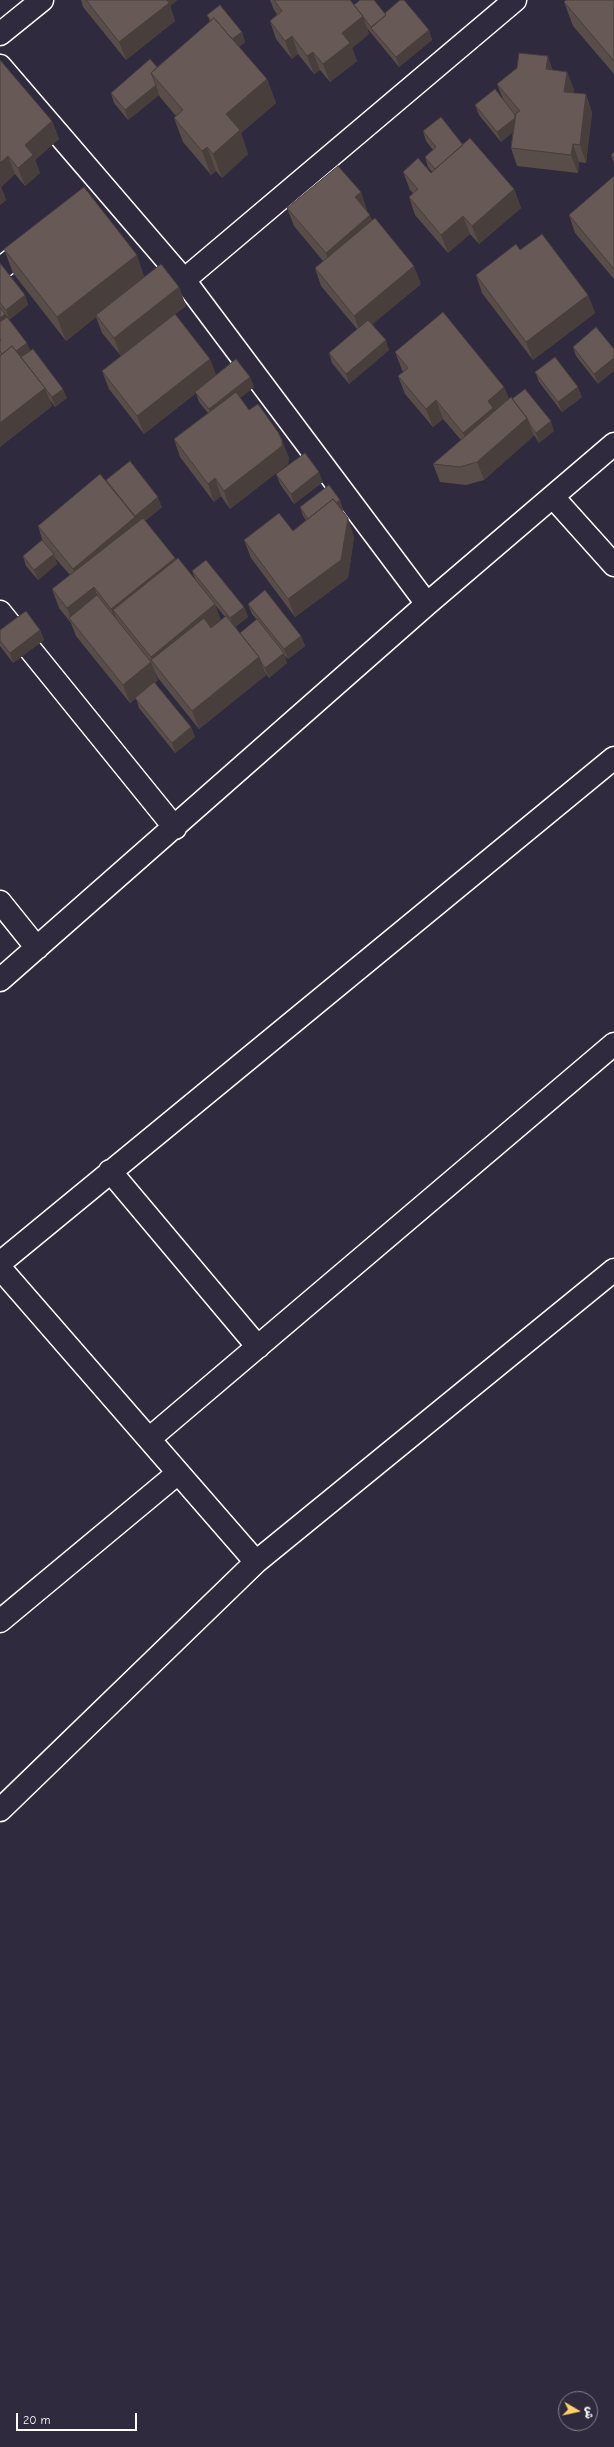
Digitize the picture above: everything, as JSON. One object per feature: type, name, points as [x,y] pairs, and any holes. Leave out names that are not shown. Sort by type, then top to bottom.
[{"type":"street","points":[[0,34],[42,0]]},
{"type":"street","points":[[184,280],[515,0]]},
{"type":"street","points":[[0,66],[98,194],[184,280],[427,604]]},
{"type":"street","points":[[0,269],[49,231]]},
{"type":"street","points":[[0,980],[175,828],[427,604],[553,498],[614,444]]},
{"type":"street","points":[[553,498],[614,565]]},
{"type":"street","points":[[0,612],[175,828]]},
{"type":"street","points":[[0,1263],[614,758]]},
{"type":"street","points":[[0,902],[37,948]]},
{"type":"street","points":[[149,1439],[258,1348],[614,1044]]},
{"type":"street","points":[[110,1171],[258,1348]]},
{"type":"street","points":[[0,1268],[256,1562]]},
{"type":"street","points":[[0,1810],[256,1562],[614,1270]]},
{"type":"street","points":[[0,1621],[178,1473]]},
{"type":"building","points":[[86,0],[167,0],[169,3],[119,42]]},
{"type":"building","points":[[274,0],[350,0],[363,16],[342,33],[350,43],[323,64],[313,52],[307,56],[292,36],[285,41],[270,21],[282,11]]},
{"type":"building","points":[[360,0],[374,0],[386,15],[371,27],[354,5]]},
{"type":"building","points":[[400,0],[404,0],[429,30],[396,57],[371,28]]},
{"type":"building","points":[[566,0],[614,0],[614,61],[564,2]]},
{"type":"building","points":[[220,5],[242,32],[232,39],[214,18],[211,21],[207,15]]},
{"type":"building","points":[[214,18],[267,79],[226,114],[240,130],[213,154],[207,147],[202,151],[174,118],[183,110],[151,73]]},
{"type":"building","points":[[519,53],[548,56],[546,69],[567,72],[564,92],[586,94],[580,145],[573,144],[571,155],[511,148],[516,113],[520,111],[497,84],[517,68]]},
{"type":"building","points":[[150,59],[157,67],[151,73],[156,85],[125,110],[111,93]]},
{"type":"building","points":[[0,60],[52,121],[25,145],[33,155],[18,168],[8,156],[0,163]]},
{"type":"building","points":[[495,89],[515,115],[515,118],[497,132],[475,105]]},
{"type":"building","points":[[441,117],[463,145],[435,169],[425,157],[436,147],[423,131]]},
{"type":"building","points":[[470,138],[514,189],[472,226],[463,216],[441,235],[409,197],[418,189],[403,172],[418,158],[431,173]]},
{"type":"building","points":[[338,166],[361,192],[355,197],[370,215],[326,253],[287,208]]},
{"type":"building","points":[[614,176],[614,269],[569,215]]},
{"type":"building","points":[[84,187],[137,255],[57,317],[4,249]]},
{"type":"building","points":[[375,218],[414,266],[354,316],[315,268]]},
{"type":"building","points":[[542,234],[588,295],[526,342],[476,275],[516,244],[520,250]]},
{"type":"building","points":[[0,263],[25,295],[6,310],[0,303]]},
{"type":"building","points":[[161,264],[179,287],[114,338],[96,315]]},
{"type":"building","points":[[0,308],[5,314],[0,318]]},
{"type":"building","points":[[443,312],[504,387],[488,401],[493,408],[463,433],[436,400],[426,409],[398,376],[408,368],[395,352]]},
{"type":"building","points":[[175,314],[210,359],[137,416],[102,371]]},
{"type":"building","points":[[7,317],[27,343],[16,351],[12,346],[2,354],[0,351],[0,322]]},
{"type":"building","points":[[368,320],[386,340],[346,374],[329,353]]},
{"type":"building","points":[[596,327],[614,349],[614,358],[594,374],[573,347]]},
{"type":"building","points":[[12,346],[45,388],[0,423],[0,356]]},
{"type":"building","points":[[33,349],[63,389],[52,397],[21,357]]},
{"type":"building","points":[[555,357],[578,387],[558,402],[535,372]]},
{"type":"building","points":[[236,359],[250,377],[209,409],[195,392]]},
{"type":"building","points":[[525,389],[551,421],[536,433],[527,418],[512,399]]},
{"type":"building","points":[[236,392],[249,410],[258,404],[278,432],[282,440],[282,446],[224,491],[215,478],[208,484],[174,439]]},
{"type":"building","points":[[511,397],[527,418],[477,462],[460,467],[433,464]]},
{"type":"building","points":[[305,453],[319,472],[291,494],[276,474]]},
{"type":"building","points":[[130,461],[158,497],[135,516],[106,480]]},
{"type":"building","points":[[100,474],[135,517],[73,569],[38,526]]},
{"type":"building","points":[[329,485],[340,500],[336,503],[333,499],[308,519],[300,507]]},
{"type":"building","points":[[333,499],[348,518],[341,560],[288,599],[244,540],[279,513],[293,531]]},
{"type":"building","points":[[143,518],[175,558],[111,609],[94,587],[67,608],[52,589]]},
{"type":"building","points":[[42,540],[54,554],[34,570],[23,556]]},
{"type":"building","points":[[178,558],[215,604],[151,657],[113,610]]},
{"type":"building","points":[[206,560],[244,607],[230,618],[192,571]]},
{"type":"building","points":[[265,590],[301,636],[284,649],[248,604]]},
{"type":"building","points":[[97,595],[151,662],[123,685],[69,618]]},
{"type":"building","points":[[26,611],[40,630],[10,653],[0,641],[0,630]]},
{"type":"building","points":[[226,616],[259,657],[192,711],[151,660],[204,618],[211,628]]},
{"type":"building","points":[[257,619],[284,653],[265,668],[259,657],[240,633]]},
{"type":"building","points":[[154,682],[191,727],[172,743],[135,698]]}]
